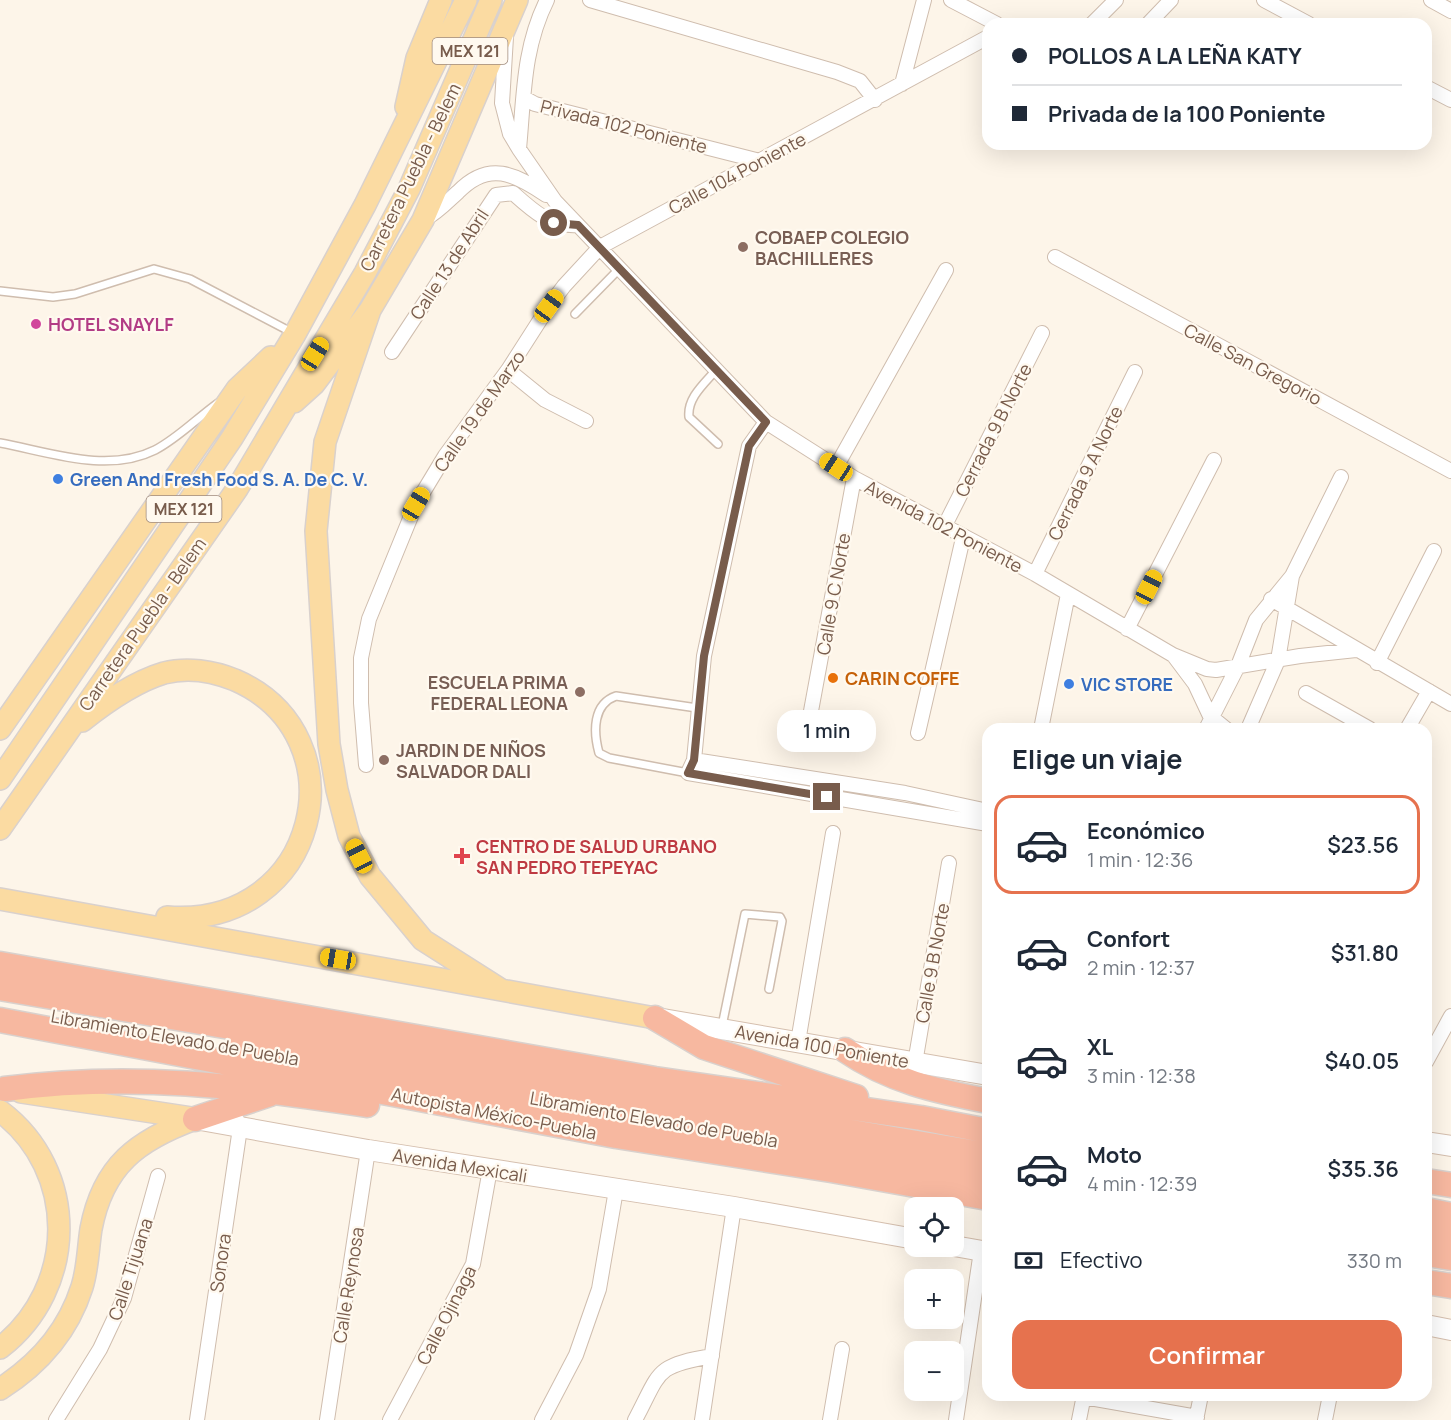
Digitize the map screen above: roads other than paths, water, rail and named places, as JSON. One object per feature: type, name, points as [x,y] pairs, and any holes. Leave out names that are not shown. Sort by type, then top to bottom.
[{"type":"highway","points":[[0,964],[655,1079],[921,1118],[982,1130]]},
{"type":"highway","name":"Libramiento Elevado de Puebla","points":[[0,988],[982,1154]]},
{"type":"highway","name":"Libramiento Elevado de Puebla","points":[[0,1008],[469,1086],[982,1176]]},
{"type":"highway","points":[[656,1018],[704,1047],[921,1118]]},
{"type":"highway","name":"Autopista México-Puebla","points":[[0,1020],[616,1136],[982,1197]]},
{"type":"highway","points":[[845,1050],[891,1077],[945,1093],[982,1100]]},
{"type":"highway","points":[[2,1096],[120,1079],[194,1083],[274,1092],[585,1137],[616,1136]]},
{"type":"highway","points":[[195,1119],[237,1117],[274,1092]]},
{"type":"highway","points":[[715,1153],[982,1213]]},
{"type":"highway","points":[[1432,1181],[1451,1185]]},
{"type":"highway","points":[[1432,1211],[1451,1215]]},
{"type":"highway","points":[[1432,1231],[1451,1234]]},
{"type":"highway","points":[[1432,1255],[1451,1258]]},
{"type":"highway","points":[[1432,1283],[1451,1286]]},
{"type":"highway","points":[[1432,1299],[1451,1302]]},
{"type":"main road","points":[[399,137],[417,58],[441,0]]},
{"type":"main road","name":"Carretera Puebla - Belem","points":[[0,779],[231,438],[291,340],[433,71],[466,0]]},
{"type":"main road","name":"Carretera Puebla - Belem","points":[[0,829],[237,489],[364,273],[409,189],[491,0]]},
{"type":"main road","points":[[278,417],[314,384],[370,310],[423,220],[517,0]]},
{"type":"main road","points":[[370,310],[326,442],[316,531],[329,744],[337,790],[349,836],[370,876],[397,911],[423,940],[500,989]]},
{"type":"main road","points":[[0,729],[237,389],[291,340]]},
{"type":"main road","points":[[61,740],[100,707],[142,682],[176,671],[202,671],[241,683],[275,707],[297,739],[307,777],[306,823],[297,849],[277,879],[254,898],[225,912],[190,918],[83,913]]},
{"type":"main road","points":[[0,900],[83,913],[656,1018]]},
{"type":"main road","points":[[2,1096],[195,1119]]},
{"type":"main road","points":[[0,1348],[27,1322],[43,1298],[54,1272],[59,1244],[57,1206],[45,1165],[2,1096]]},
{"type":"main road","points":[[0,1389],[43,1355],[70,1316],[82,1287],[96,1211],[109,1179],[120,1164],[146,1141],[160,1132],[195,1119]]},
{"type":"street","points":[[519,148],[524,98],[522,87],[528,48],[546,0]]},
{"type":"street","points":[[590,0],[837,72],[860,81],[875,100]]},
{"type":"street","points":[[902,84],[924,0]]},
{"type":"street","points":[[951,0],[986,18]]},
{"type":"street","points":[[1098,18],[1116,0]]},
{"type":"street","points":[[1154,18],[1171,0]]},
{"type":"street","points":[[1264,0],[1298,18]]},
{"type":"street","points":[[1431,0],[1451,11]]},
{"type":"street","name":"Avenida 102 Poniente","points":[[507,23],[502,103],[510,134],[519,148],[555,201],[766,422],[836,467],[963,538],[1035,574],[1173,655],[1207,669],[1356,650]]},
{"type":"street","name":"Calle 104 Poniente","points":[[600,247],[875,100],[982,39]]},
{"type":"street","points":[[1432,90],[1451,100]]},
{"type":"street","name":"Privada 102 Poniente","points":[[524,98],[535,104],[760,161]]},
{"type":"street","name":"Avenida 102 Poniente","points":[[423,220],[442,208],[466,184],[478,177],[490,174],[516,176],[555,201]]},
{"type":"street","name":"Calle 13 de Abril","points":[[392,352],[496,195],[513,193],[542,218],[568,226],[578,225]]},
{"type":"street","name":"Calle 19 de Marzo","points":[[366,765],[361,703],[362,658],[369,619],[416,504],[451,449],[508,370],[564,286],[600,247]]},
{"type":"street","name":"Calle San Gregorio","points":[[1055,257],[1451,471]]},
{"type":"street","points":[[836,467],[946,270]]},
{"type":"street","name":"Cerrada 9 B Norte","points":[[944,527],[1042,333]]},
{"type":"street","points":[[508,370],[544,400],[586,421]]},
{"type":"street","name":"Cerrada 9 A Norte","points":[[1035,574],[1135,372]]},
{"type":"street","points":[[691,767],[704,656],[749,446],[766,422]]},
{"type":"street","points":[[1127,629],[1214,460]]},
{"type":"street","name":"Calle 9 C Norte","points":[[811,711],[854,477]]},
{"type":"street","points":[[1208,723],[1238,666],[1256,620],[1292,576],[1341,477]]},
{"type":"street","points":[[918,733],[963,538]]},
{"type":"street","points":[[1377,663],[1434,551]]},
{"type":"street","points":[[1251,723],[1278,660],[1292,576]]},
{"type":"street","points":[[1042,723],[1068,594]]},
{"type":"street","points":[[1271,599],[1288,607],[1377,663],[1451,704]]},
{"type":"street","points":[[1173,655],[1195,684],[1208,723]]},
{"type":"street","points":[[1410,723],[1429,691]]},
{"type":"street","points":[[1306,693],[1359,723]]},
{"type":"street","points":[[691,767],[905,793],[982,811]]},
{"type":"street","points":[[691,767],[982,823]]},
{"type":"street","points":[[798,1042],[833,833]]},
{"type":"street","name":"Calle 9 B Norte","points":[[915,1063],[950,862]]},
{"type":"street","points":[[1432,1051],[1451,1016]]},
{"type":"street","name":"Avenida 100 Poniente","points":[[656,1018],[982,1074]]},
{"type":"street","name":"Avenida Mexicali","points":[[237,1117],[368,1150],[734,1207],[904,1237]]},
{"type":"street","name":"Sonora","points":[[197,1420],[237,1117]]},
{"type":"street","points":[[1432,1143],[1451,1146]]},
{"type":"street","name":"Calle Reynosa","points":[[327,1420],[368,1150]]},
{"type":"street","name":"Calle Ojinaga","points":[[390,1420],[473,1264],[490,1169]]},
{"type":"street","name":"Calle Tijuana","points":[[57,1420],[100,1349],[124,1298],[158,1176]]},
{"type":"street","points":[[542,1420],[576,1355],[599,1289],[616,1190]]},
{"type":"street","points":[[702,1420],[734,1207]]},
{"type":"street","points":[[964,1248],[982,1251]]},
{"type":"street","points":[[956,1420],[982,1268]]},
{"type":"street","points":[[1432,1326],[1451,1330]]},
{"type":"street","points":[[830,1420],[842,1349]]},
{"type":"street","points":[[635,1420],[661,1371],[677,1362],[712,1356]]},
{"type":"street","points":[[1079,1420],[1083,1401]]},
{"type":"street","points":[[1108,1401],[1196,1419],[1200,1401]]},
{"type":"street","points":[[1325,1420],[1329,1401]]},
{"type":"lane","points":[[575,314],[620,268]]},
{"type":"lane","points":[[0,291],[53,297],[75,294],[154,269],[190,279],[291,340]]},
{"type":"lane","points":[[716,370],[693,396],[688,408],[689,417],[718,444]]},
{"type":"lane","points":[[0,443],[89,460],[119,462],[156,449],[237,389]]},
{"type":"lane","points":[[691,767],[609,758],[599,753],[596,727],[599,708],[606,700],[616,696],[697,708]]},
{"type":"lane","points":[[722,1029],[745,914],[780,916],[782,921],[770,989]]},
{"type":"place","name":"COBAEP COLEGIO BACHILLERES","points":[[743,247]]},
{"type":"place","name":"HOTEL SNAYLF","points":[[36,324]]},
{"type":"place","name":"Green And Fresh Food S. A. De C. V.","points":[[58,479]]},
{"type":"place","name":"CARIN COFFE","points":[[833,678]]},
{"type":"place","name":"VIC STORE","points":[[1069,684]]},
{"type":"place","name":"ESCUELA PRIMA FEDERAL LEONA","points":[[580,692]]},
{"type":"place","name":"JARDIN DE NIÑOS SALVADOR DALI","points":[[384,760]]},
{"type":"place","name":"CENTRO DE SALUD URBANO SAN PEDRO TEPEYAC","points":[[462,856]]}]
